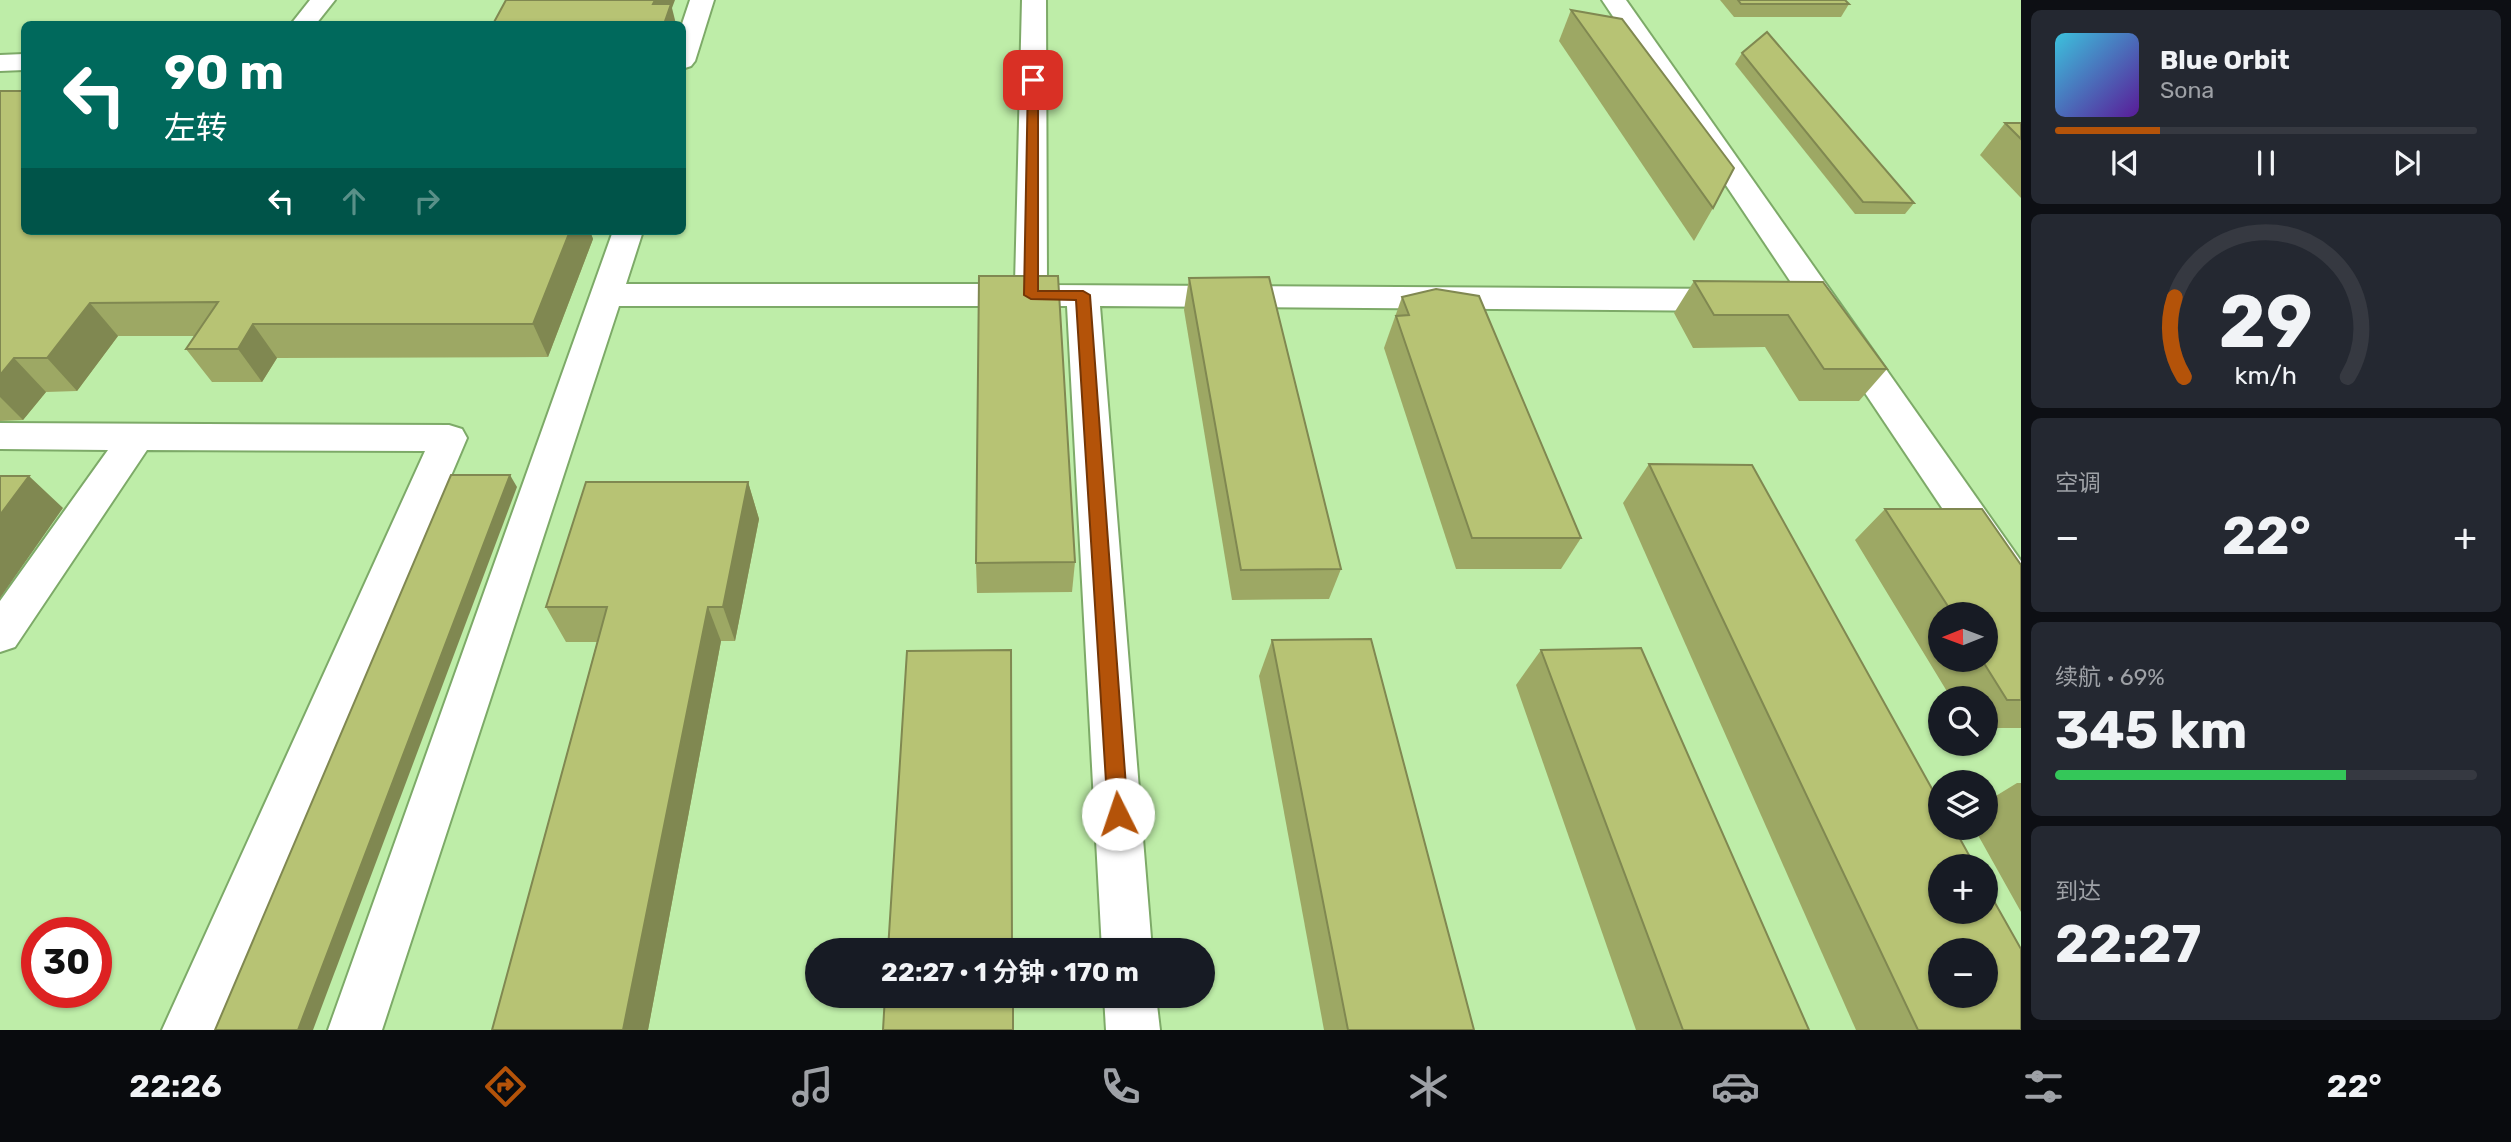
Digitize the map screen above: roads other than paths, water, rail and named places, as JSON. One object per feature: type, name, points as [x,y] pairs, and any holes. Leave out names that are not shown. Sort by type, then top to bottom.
[{"type":"street","points":[[306,21],[323,0]]},
{"type":"street","points":[[686,49],[702,0]]},
{"type":"street","points":[[1031,295],[1034,0]]},
{"type":"street","points":[[1614,0],[2021,593]]},
{"type":"street","points":[[0,62],[21,62]]},
{"type":"street","points":[[355,1030],[627,235]]},
{"type":"street","points":[[608,295],[1083,295],[1821,301]]},
{"type":"street","points":[[1083,295],[1126,938]]},
{"type":"street","points":[[0,436],[449,438],[189,1030]]},
{"type":"street","points":[[0,634],[137,437]]},
{"type":"street","points":[[1131,1008],[1133,1030]]}]
